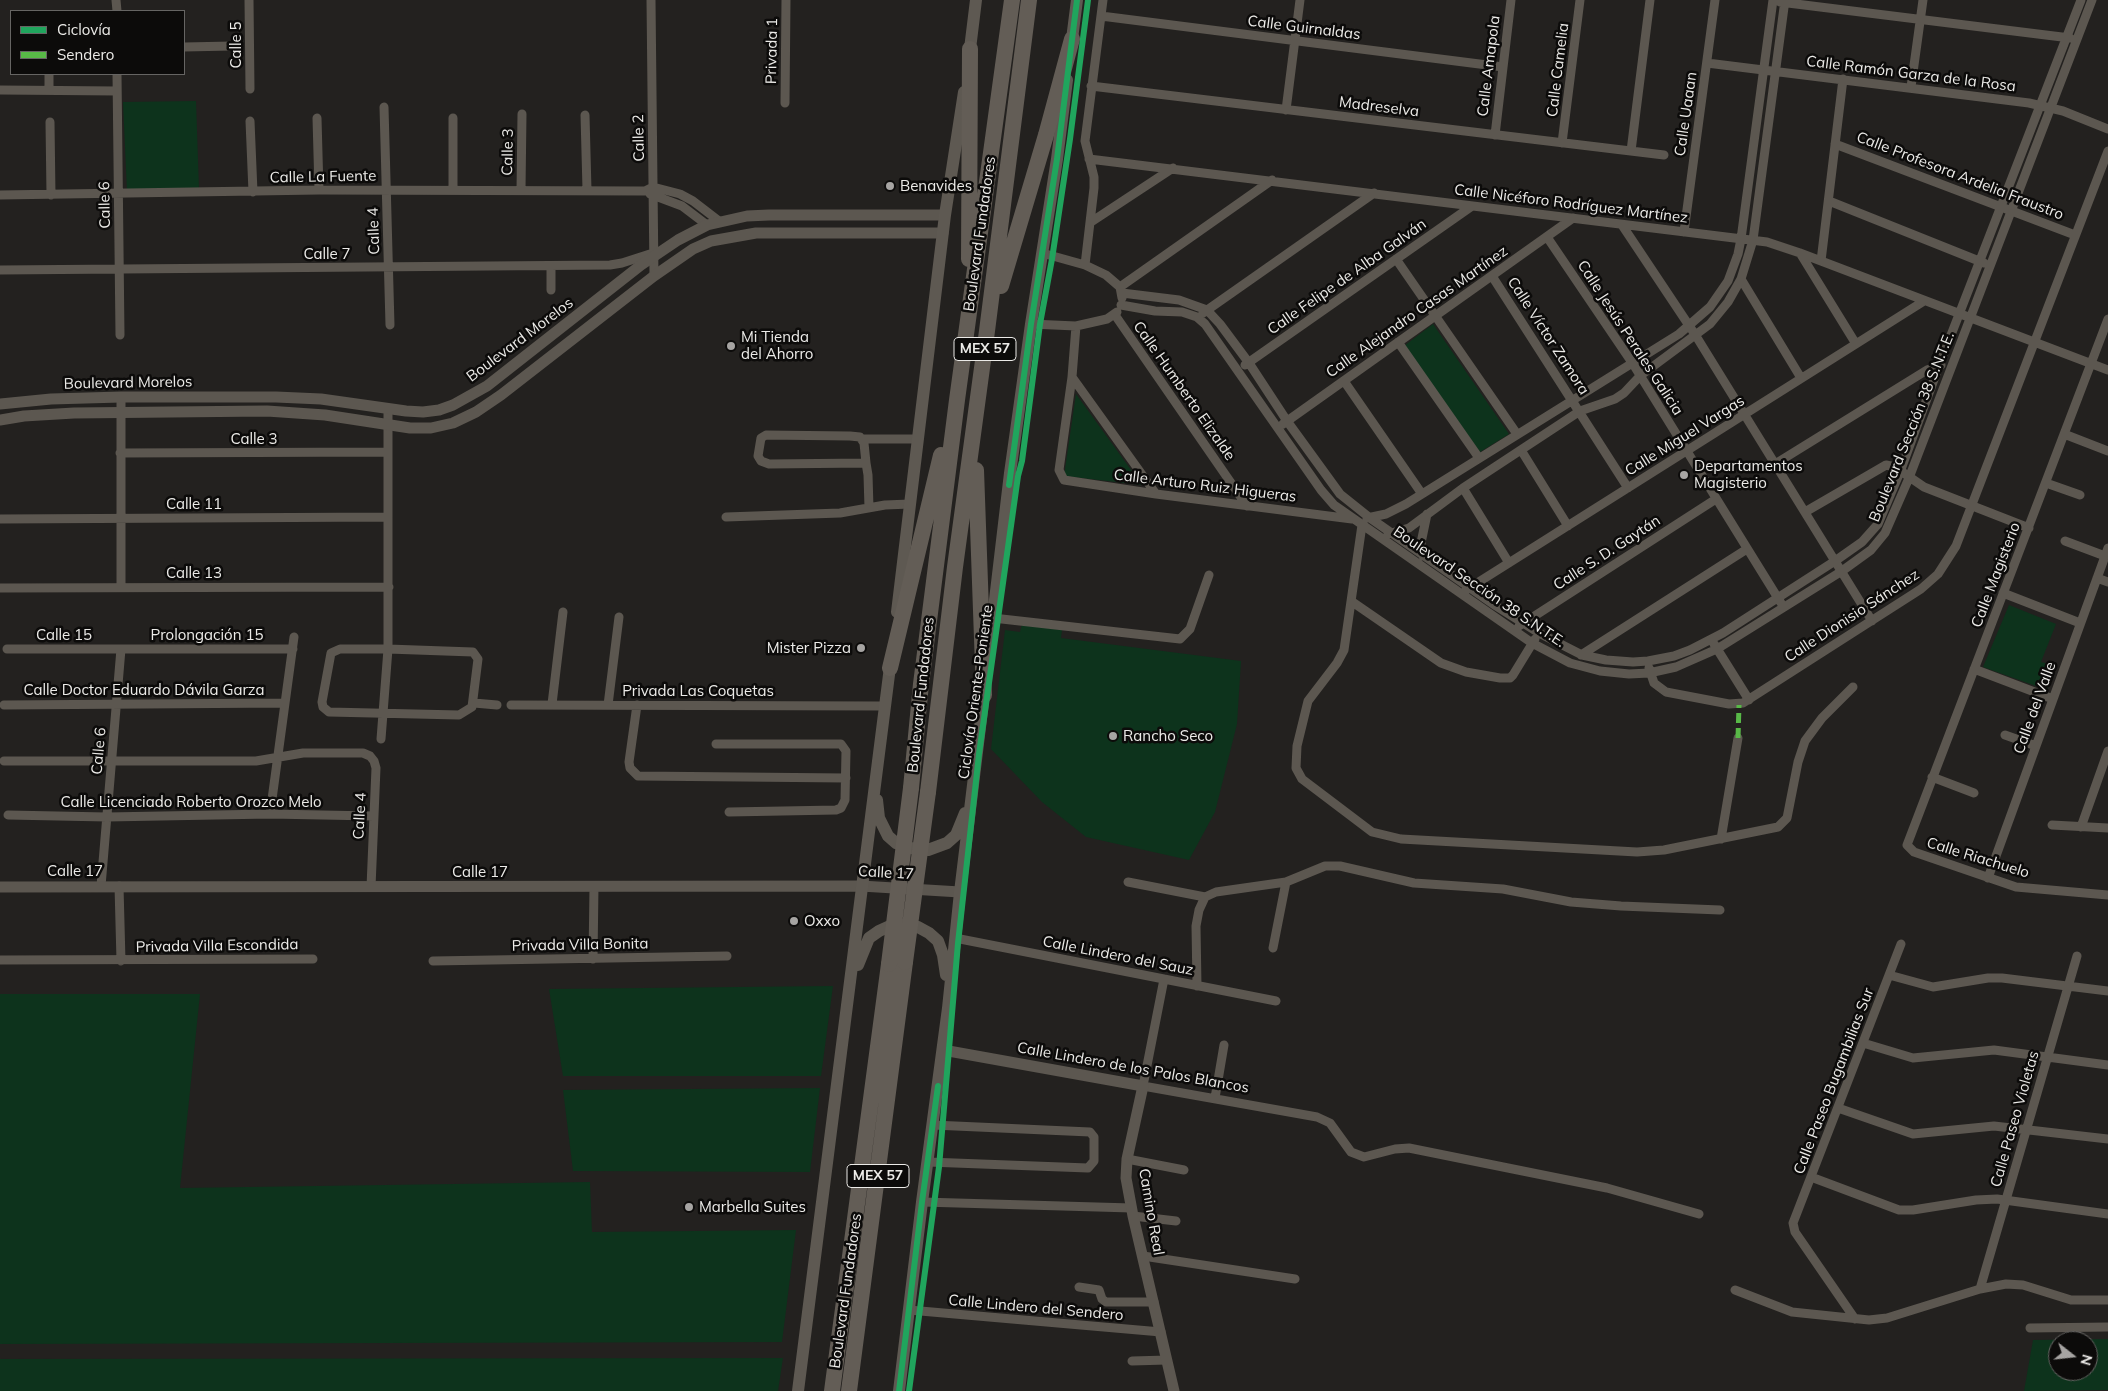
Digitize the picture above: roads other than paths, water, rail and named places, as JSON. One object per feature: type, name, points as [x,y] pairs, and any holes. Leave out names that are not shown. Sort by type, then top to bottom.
[{"type":"highway","name":"Boulevard Fundadores","points":[[849,1391],[897,963],[921,684],[957,400],[1012,0]]},
{"type":"highway","name":"Boulevard Fundadores","points":[[832,1391],[939,698],[1029,0]]},
{"type":"highway","points":[[987,331],[1046,135],[1072,39]]},
{"type":"highway","points":[[970,49],[971,127],[968,238],[971,301]]},
{"type":"highway","points":[[890,672],[934,484],[957,400]]},
{"type":"highway","points":[[974,424],[984,695]]},
{"type":"main road","points":[[798,1391],[890,672],[945,215],[976,0]]},
{"type":"main road","points":[[899,1391],[943,1050],[976,750],[1010,473],[1057,159],[1077,0]]},
{"type":"main road","points":[[876,770],[879,818],[883,828],[896,843],[910,848],[933,849],[950,841],[956,835],[972,791]]},
{"type":"main road","points":[[847,1007],[862,952],[869,938],[879,930],[890,926],[904,925],[918,927],[929,933],[938,942],[944,955],[946,968],[948,1008]]},
{"type":"street","name":"Calle 5","points":[[249,0],[250,89]]},
{"type":"street","name":"Calle 2","points":[[651,0],[650,191],[654,276]]},
{"type":"street","name":"Privada 1","points":[[785,103],[786,0]]},
{"type":"street","points":[[1085,265],[1094,188],[1085,141],[1103,0]]},
{"type":"street","points":[[1286,110],[1300,0]]},
{"type":"street","name":"Calle Amapola","points":[[1495,135],[1511,0]]},
{"type":"street","name":"Calle Camelia","points":[[1562,143],[1580,0]]},
{"type":"street","points":[[1630,151],[1650,0]]},
{"type":"street","name":"Calle Uaaan","points":[[1684,232],[1715,0]]},
{"type":"street","points":[[1912,87],[1923,0]]},
{"type":"street","name":"Boulevard Sección 38 S.N.T.E.","points":[[1042,253],[1085,265],[1114,280],[1121,290],[1179,300],[1207,310],[1249,363],[1333,486],[1350,502],[1392,534],[1523,623],[1582,654],[1619,661],[1648,661],[1674,656],[1711,640],[1778,598],[1862,542],[1878,524],[1900,472],[1939,366],[2081,0]]},
{"type":"street","name":"Boulevard Sección 38 S.N.T.E.","points":[[1122,305],[1154,312],[1182,312],[1196,318],[1212,332],[1328,499],[1362,526],[1513,630],[1570,663],[1614,673],[1649,673],[1676,667],[1717,649],[1842,571],[1879,542],[1909,478],[2092,0]]},
{"type":"street","points":[[1773,1],[2077,39]]},
{"type":"street","name":"Boulevard Sección 38 S.N.T.E.","points":[[1354,520],[1370,518],[1395,510],[1422,494],[1633,364],[1690,326],[1710,307],[1728,281],[1736,261],[1741,239],[1773,1]]},
{"type":"street","name":"Boulevard Sección 38 S.N.T.E.","points":[[1373,533],[1392,534],[1409,528],[1463,488],[1580,411],[1615,399],[1624,393],[1640,376],[1696,336],[1720,313],[1741,279],[1753,240],[1784,1]]},
{"type":"street","name":"Calle Guirnaldas","points":[[1101,16],[1503,67]]},
{"type":"street","points":[[185,47],[232,46]]},
{"type":"street","name":"Calle Ramón Garza de la Rosa","points":[[1707,63],[1912,87],[2041,105],[2108,129]]},
{"type":"street","points":[[49,75],[49,89]]},
{"type":"street","name":"Calle 6","points":[[117,75],[120,335]]},
{"type":"street","points":[[1822,262],[1843,79]]},
{"type":"street","name":"Madreselva","points":[[1091,86],[1664,155]]},
{"type":"street","points":[[0,90],[117,91]]},
{"type":"street","name":"Calle 4","points":[[384,107],[390,325]]},
{"type":"street","name":"Calle 3","points":[[521,190],[522,114]]},
{"type":"street","points":[[585,115],[587,190]]},
{"type":"street","points":[[317,118],[319,190]]},
{"type":"street","points":[[452,118],[453,190]]},
{"type":"street","points":[[250,121],[253,192]]},
{"type":"street","points":[[50,122],[51,195]]},
{"type":"street","name":"Calle Profesora Ardelia Fraustro","points":[[1835,144],[2075,235]]},
{"type":"street","name":"Calle Dionisio Sánchez","points":[[1649,673],[1654,683],[1666,692],[1734,705],[1749,700],[1921,589],[1938,574],[1956,546],[2108,151]]},
{"type":"street","name":"Calle Nicéforo Rodríguez Martínez","points":[[1089,159],[1753,240],[1800,253],[2108,370]]},
{"type":"street","points":[[1091,222],[1173,168]]},
{"type":"street","points":[[1031,324],[1076,326],[1107,320],[1115,316],[1122,305],[1121,290],[1272,180]]},
{"type":"street","name":"Calle La Fuente","points":[[0,195],[319,190],[650,191],[680,194],[693,201],[719,221]]},
{"type":"street","name":"Calle La Fuente","points":[[650,191],[682,206],[707,225]]},
{"type":"street","points":[[1196,318],[1374,193]]},
{"type":"street","points":[[1829,201],[1990,265]]},
{"type":"street","name":"Calle Felipe de Alba Galván","points":[[1238,370],[1472,206]]},
{"type":"street","name":"Boulevard Morelos","points":[[0,404],[43,399],[121,396],[301,398],[423,412],[453,405],[487,386],[652,255],[707,225],[719,221],[769,215],[945,215]]},
{"type":"street","name":"Calle Alejandro Casas Martínez","points":[[1278,427],[1573,218]]},
{"type":"street","points":[[1622,225],[1690,326],[1872,620]]},
{"type":"street","name":"Boulevard Morelos","points":[[0,420],[49,414],[298,413],[410,428],[431,428],[453,423],[476,412],[501,395],[654,276],[693,250],[711,241],[733,235],[765,233],[943,233]]},
{"type":"street","name":"Calle Jesús Perales Galicia","points":[[1547,237],[1633,364],[1784,607]]},
{"type":"street","points":[[1800,253],[1856,344]]},
{"type":"street","name":"Calle 7","points":[[0,270],[551,267],[610,265],[652,255]]},
{"type":"street","points":[[1396,259],[1518,434]]},
{"type":"street","points":[[551,267],[551,290]]},
{"type":"street","name":"Calle Víctor Zamora","points":[[1492,276],[1628,488]]},
{"type":"street","points":[[1741,279],[1801,378]]},
{"type":"street","name":"Calle Miguel Vargas","points":[[1460,594],[1924,301]]},
{"type":"street","name":"Calle Humberto Elizalde","points":[[1115,316],[1247,506]]},
{"type":"street","name":"Calle Magisterio","points":[[1908,841],[2108,319]]},
{"type":"street","points":[[1076,326],[1072,377],[1156,494]]},
{"type":"street","points":[[1398,342],[1480,458]]},
{"type":"street","points":[[1776,464],[1927,370],[1952,364]]},
{"type":"street","name":"Calle Arturo Ruiz Higueras","points":[[1072,377],[1059,470],[1062,478],[1067,481],[1354,520]]},
{"type":"street","points":[[1344,381],[1422,494]]},
{"type":"street","points":[[121,396],[121,587]]},
{"type":"street","points":[[381,738],[389,616],[388,409]]},
{"type":"street","points":[[2064,434],[2108,451]]},
{"type":"street","points":[[866,464],[769,464],[761,461],[758,456],[760,440],[766,435],[918,439]]},
{"type":"street","points":[[863,439],[869,508]]},
{"type":"street","points":[[1520,450],[1568,526]]},
{"type":"street","name":"Calle 3","points":[[120,453],[387,452]]},
{"type":"street","points":[[1805,512],[1883,466],[1891,465],[1924,486],[2029,528]]},
{"type":"street","points":[[2046,483],[2080,495]]},
{"type":"street","points":[[1463,488],[1509,563]]},
{"type":"street","name":"Calle S. D. Gaytán","points":[[1513,630],[1716,500]]},
{"type":"street","points":[[726,517],[840,514],[885,505],[910,504]]},
{"type":"street","name":"Boulevard Sección 38 S.N.T.E.","points":[[1423,556],[1421,543],[1427,514]]},
{"type":"street","name":"Calle 11","points":[[0,519],[388,517]]},
{"type":"street","points":[[1362,526],[1345,642],[1341,656],[1308,702],[1297,746],[1296,768],[1302,779],[1372,832],[1401,839],[1637,852],[1664,850],[1778,827],[1785,821],[1789,812],[1798,762],[1805,741],[1822,718],[1853,687]]},
{"type":"street","points":[[2065,541],[2107,552]]},
{"type":"street","points":[[1570,663],[1747,549]]},
{"type":"street","name":"Calle del Valle","points":[[1988,878],[2107,552]]},
{"type":"street","points":[[993,618],[1180,639],[1190,629],[1209,575]]},
{"type":"street","points":[[2097,578],[2108,582]]},
{"type":"street","name":"Calle 13","points":[[0,588],[389,587]]},
{"type":"street","points":[[2003,593],[2080,623]]},
{"type":"street","points":[[1351,601],[1441,663],[1466,672],[1500,678],[1510,678],[1513,675],[1539,633]]},
{"type":"street","points":[[552,704],[563,612]]},
{"type":"street","points":[[608,704],[619,617]]},
{"type":"street","points":[[270,814],[294,637]]},
{"type":"street","points":[[1711,640],[1749,700]]},
{"type":"street","name":"Calle 15","points":[[7,649],[121,649]]},
{"type":"street","name":"Calle 6","points":[[101,886],[121,649]]},
{"type":"street","name":"Prolongación 15","points":[[121,649],[293,650]]},
{"type":"street","points":[[340,649],[388,649],[473,652],[478,659],[474,703],[469,710],[459,715],[329,712],[323,707],[322,702],[331,653],[340,649]]},
{"type":"street","points":[[1648,661],[1649,673]]},
{"type":"street","points":[[1974,669],[2053,699]]},
{"type":"street","name":"Privada Las Coquetas","points":[[511,705],[638,705],[886,700]]},
{"type":"street","points":[[474,703],[496,705]]},
{"type":"street","name":"Calle Doctor Eduardo Dávila Garza","points":[[4,705],[285,704]]},
{"type":"street","points":[[638,705],[629,762],[630,768],[638,776],[846,778]]},
{"type":"street","points":[[2005,736],[2036,746]]},
{"type":"street","points":[[1721,839],[1738,738]]},
{"type":"street","points":[[716,744],[841,744],[846,751],[844,805],[836,810],[729,812]]},
{"type":"street","points":[[2081,826],[2108,752]]},
{"type":"street","name":"Calle 4","points":[[278,758],[303,753],[362,753],[370,756],[374,761],[376,768],[371,887]]},
{"type":"street","points":[[4,761],[256,760],[278,758]]},
{"type":"street","points":[[1932,777],[1974,793]]},
{"type":"street","name":"Calle Licenciado Roberto Orozco Melo","points":[[8,815],[107,817],[270,814],[374,816]]},
{"type":"street","points":[[2052,825],[2108,828]]},
{"type":"street","name":"Calle Riachuelo","points":[[1908,841],[1909,848],[1914,852],[2022,888],[2108,895]]},
{"type":"street","points":[[1128,882],[1205,897],[1216,892],[1286,882],[1317,868],[1333,866],[1414,883],[1503,889],[1571,902],[1720,910]]},
{"type":"street","points":[[1274,948],[1286,882]]},
{"type":"street","name":"Privada Villa Escondida","points":[[119,886],[121,961]]},
{"type":"street","points":[[593,959],[594,886]]},
{"type":"street","name":"Calle 17","points":[[0,887],[862,886],[960,892]]},
{"type":"street","points":[[1197,986],[1196,926],[1199,910],[1205,897]]},
{"type":"street","name":"Calle Lindero del Sauz","points":[[955,938],[1276,1001]]},
{"type":"street","name":"Calle Paseo Bugambilias Sur","points":[[1855,1319],[1794,1228],[1794,1219],[1901,944]]},
{"type":"street","name":"Privada Villa Bonita","points":[[433,960],[727,956]]},
{"type":"street","name":"Calle Paseo Violetas","points":[[1980,1289],[2077,956]]},
{"type":"street","name":"Privada Villa Escondida","points":[[0,960],[313,959]]},
{"type":"street","points":[[1889,975],[1934,987],[1996,978],[2108,991]]},
{"type":"street","name":"Camino Real","points":[[1164,979],[1144,1086],[1127,1159],[1126,1178],[1132,1212],[1174,1391]]},
{"type":"street","points":[[1863,1043],[1913,1058],[1994,1050],[2108,1064]]},
{"type":"street","points":[[1215,1098],[1224,1045]]},
{"type":"street","name":"Calle Lindero de los Palos Blancos","points":[[943,1050],[1317,1117],[1330,1123],[1351,1152],[1364,1157],[1395,1149],[1409,1148],[1598,1186],[1699,1214]]},
{"type":"street","points":[[1838,1108],[1913,1134],[1984,1126],[2108,1139]]},
{"type":"street","points":[[928,1162],[1088,1168],[1094,1161],[1094,1137],[1090,1132],[933,1125]]},
{"type":"street","points":[[1127,1159],[1184,1170]]},
{"type":"street","points":[[1811,1177],[1899,1210],[1913,1210],[1986,1199],[2108,1214]]},
{"type":"street","points":[[922,1202],[1132,1212],[1176,1221]]},
{"type":"street","points":[[1143,1256],[1295,1278]]},
{"type":"street","points":[[1734,1290],[1784,1310],[1855,1319],[1887,1318],[1980,1289],[2014,1284],[2071,1300],[2108,1300]]},
{"type":"street","points":[[1079,1287],[1099,1290],[1102,1300],[1106,1302],[1154,1302]]},
{"type":"street","name":"Calle Lindero del Sendero","points":[[909,1310],[1161,1332]]},
{"type":"street","points":[[2030,1328],[2108,1328]]},
{"type":"street","points":[[1132,1361],[1167,1360]]},
{"type":"place","name":"Benavides","points":[[890,186]]},
{"type":"place","name":"Mi Tienda del Ahorro","points":[[731,346]]},
{"type":"place","name":"Departamentos Magisterio","points":[[1684,475]]},
{"type":"place","name":"Mister Pizza","points":[[861,648]]},
{"type":"place","name":"Rancho Seco","points":[[1113,736]]},
{"type":"place","name":"Oxxo","points":[[794,921]]},
{"type":"place","name":"Marbella Suites","points":[[689,1207]]}]
